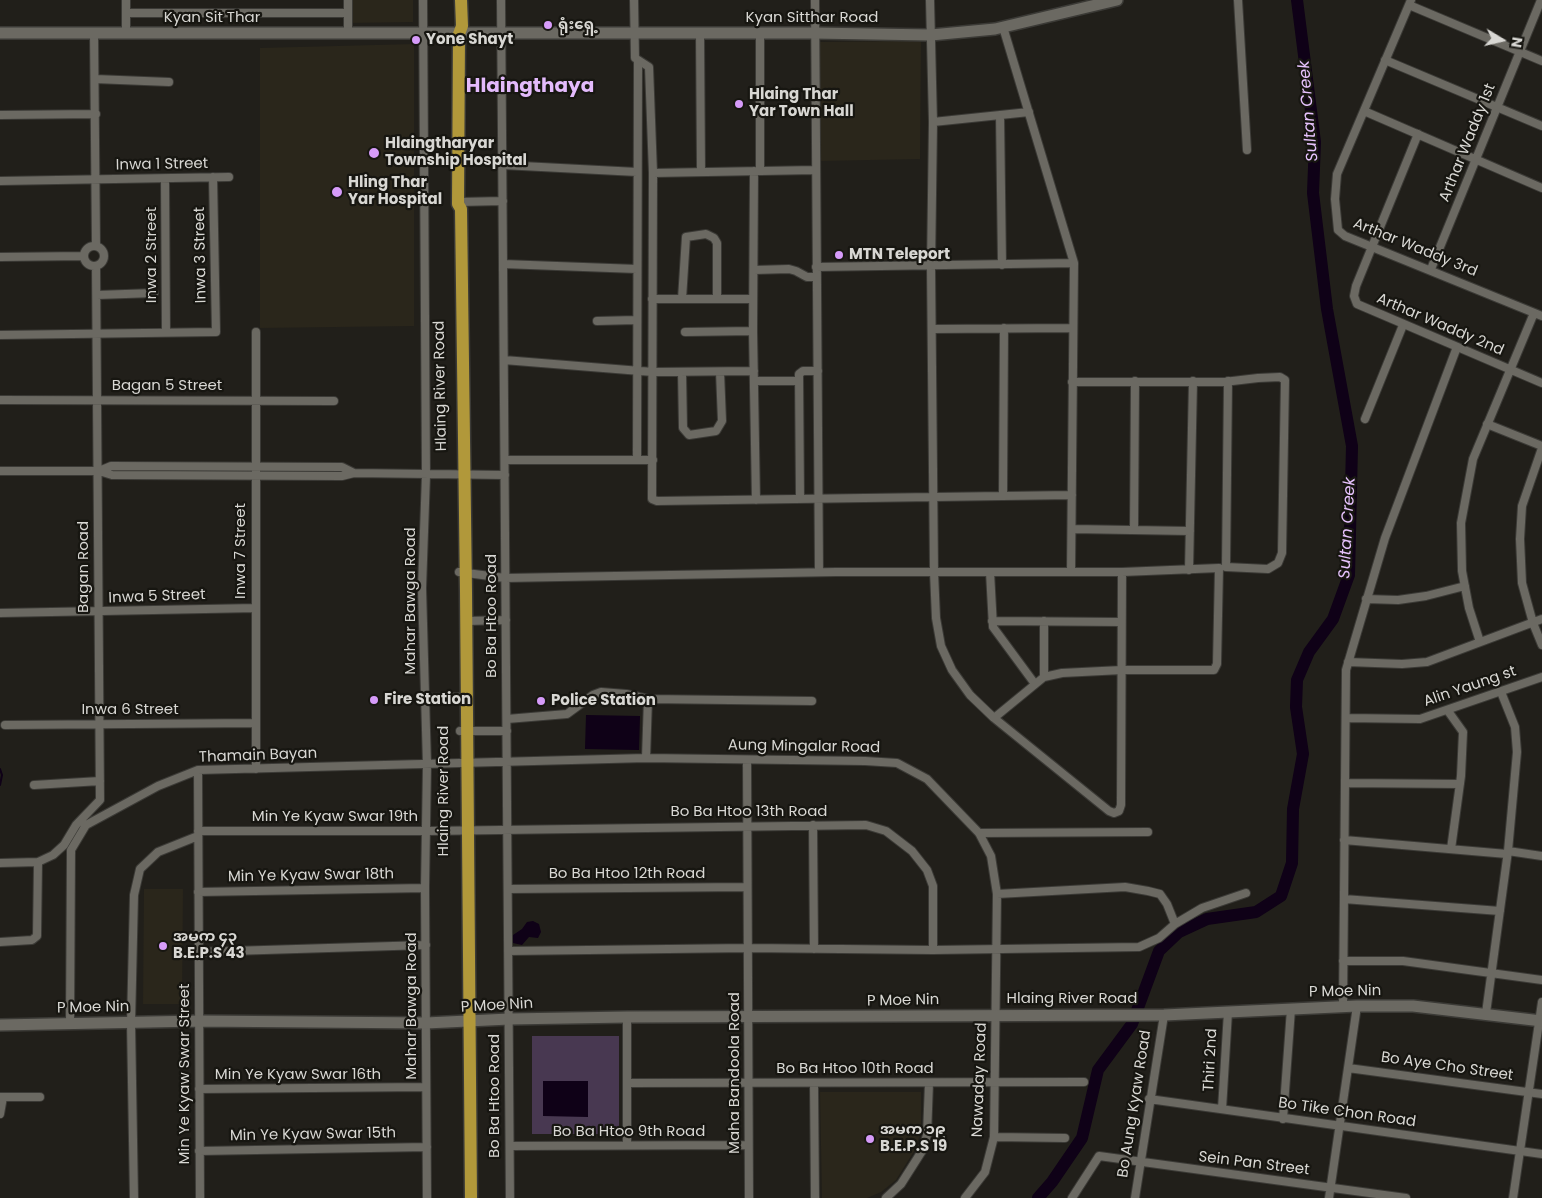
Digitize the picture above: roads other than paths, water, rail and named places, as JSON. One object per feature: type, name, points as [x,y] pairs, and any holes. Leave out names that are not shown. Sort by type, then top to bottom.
[{"type":"main road","name":"Hlaing River Road","points":[[454,0],[456,28],[459,34]]},
{"type":"main road","name":"Hlaing River Road","points":[[461,0],[458,203],[455,209],[455,218],[462,476],[460,697],[463,730]]},
{"type":"main road","name":"Hlaing River Road","points":[[462,572],[466,621],[463,764],[467,830],[463,1198]]},
{"type":"main road","name":"Hlaing River Road","points":[[466,1022],[472,1198]]},
{"type":"street","points":[[126,0],[126,33]]},
{"type":"street","points":[[348,0],[348,32]]},
{"type":"street","name":"Mahar Bawga Road","points":[[424,0],[426,475],[422,588],[427,765],[427,830],[424,888],[427,1198]]},
{"type":"street","name":"Bo Ba Htoo Road","points":[[501,0],[510,1198]]},
{"type":"street","points":[[634,0],[635,58],[649,66],[652,173],[652,498],[657,501],[933,495],[1072,495]]},
{"type":"street","points":[[814,0],[814,170],[818,371],[816,499],[819,572]]},
{"type":"street","points":[[930,0],[933,122],[931,267],[934,572],[936,618],[941,646],[952,670],[970,695],[994,718],[1109,811],[1119,812],[1121,805],[1122,572]]},
{"type":"street","name":"Kyan Sitthar Road","points":[[459,34],[814,33],[931,35],[1003,27],[1079,5],[1117,0]]},
{"type":"street","points":[[1238,0],[1247,150]]},
{"type":"street","name":"Arthar Waddy 1st","points":[[1430,269],[1541,0]]},
{"type":"street","points":[[1410,2],[1542,61]]},
{"type":"street","name":"Arthar Waddy 3rd","points":[[1410,2],[1337,174],[1335,221],[1338,230],[1345,236],[1372,245],[1542,316]]},
{"type":"street","points":[[126,13],[348,13]]},
{"type":"street","points":[[1003,27],[1074,262],[1071,572]]},
{"type":"street","name":"Kyan Sit Thar","points":[[0,33],[348,32],[459,34]]},
{"type":"street","points":[[94,33],[96,245]]},
{"type":"street","points":[[700,33],[701,172]]},
{"type":"street","points":[[756,500],[753,299],[760,33]]},
{"type":"street","points":[[1385,60],[1542,126]]},
{"type":"street","points":[[637,460],[638,61]]},
{"type":"street","points":[[95,79],[169,82]]},
{"type":"street","points":[[1364,111],[1542,188]]},
{"type":"street","points":[[933,122],[1029,112]]},
{"type":"street","points":[[0,115],[96,114]]},
{"type":"street","points":[[1000,115],[1002,265]]},
{"type":"street","name":"Arthar Waddy 2nd","points":[[1418,134],[1356,286],[1354,296],[1357,304],[1542,383]]},
{"type":"street","points":[[503,165],[637,172]]},
{"type":"street","points":[[652,173],[814,170]]},
{"type":"street","name":"Inwa 1 Street","points":[[0,181],[229,177]]},
{"type":"street","name":"Inwa 2 Street","points":[[165,178],[166,332]]},
{"type":"street","name":"Inwa 3 Street","points":[[166,332],[216,332],[213,178]]},
{"type":"street","points":[[458,203],[503,201]]},
{"type":"street","points":[[682,299],[686,237],[706,234],[714,238],[717,243],[717,299]]},
{"type":"street","points":[[96,245],[102,249],[105,256],[102,262],[96,266],[89,265],[84,256],[86,249],[96,245]]},
{"type":"street","points":[[0,257],[84,256]]},
{"type":"street","points":[[816,267],[931,267],[1074,262]]},
{"type":"street","points":[[503,264],[637,269]]},
{"type":"street","name":"Bagan Road","points":[[38,862],[53,855],[64,845],[76,825],[100,800],[96,266]]},
{"type":"street","points":[[754,270],[789,269],[796,270],[807,277],[816,277]]},
{"type":"street","points":[[97,295],[154,293]]},
{"type":"street","points":[[652,299],[753,299]]},
{"type":"street","points":[[1480,642],[1469,608],[1465,586],[1461,523],[1473,459],[1534,313]]},
{"type":"street","points":[[596,321],[636,320]]},
{"type":"street","points":[[1365,419],[1403,325]]},
{"type":"street","points":[[1003,495],[1004,328]]},
{"type":"street","points":[[932,329],[1072,328]]},
{"type":"street","points":[[686,332],[753,331]]},
{"type":"street","points":[[0,335],[166,332]]},
{"type":"street","name":"Inwa 7 Street","points":[[256,332],[256,769]]},
{"type":"street","points":[[1343,1007],[1346,670],[1388,528],[1458,347]]},
{"type":"street","points":[[504,360],[653,372],[754,371]]},
{"type":"street","points":[[800,499],[798,381],[800,371],[818,371]]},
{"type":"street","points":[[682,372],[683,428],[689,435],[716,431],[722,421],[720,372]]},
{"type":"street","points":[[462,572],[505,578],[819,572],[1122,572],[1222,568],[1268,569],[1278,563],[1282,553],[1285,380],[1280,377],[1228,382],[1072,382]]},
{"type":"street","points":[[754,380],[798,381]]},
{"type":"street","points":[[1134,530],[1135,382]]},
{"type":"street","points":[[1189,570],[1193,382]]},
{"type":"street","points":[[994,718],[1044,677],[1062,673],[1122,670],[1214,670],[1217,664],[1222,568],[1228,382]]},
{"type":"street","name":"Bagan 5 Street","points":[[0,400],[334,401]]},
{"type":"street","points":[[1488,424],[1542,447],[1522,506],[1520,539],[1522,583],[1533,622],[1542,645]]},
{"type":"street","points":[[505,460],[653,460]]},
{"type":"street","points":[[0,471],[99,471],[111,466],[255,471],[342,467],[354,473],[462,476],[505,475]]},
{"type":"street","points":[[1072,529],[1190,531]]},
{"type":"street","points":[[990,572],[992,627],[1035,684]]},
{"type":"street","points":[[1366,599],[1398,600],[1426,596],[1465,586]]},
{"type":"street","name":"Inwa 5 Street","points":[[0,612],[98,612],[256,608]]},
{"type":"street","points":[[1348,662],[1402,664],[1427,662],[1542,619]]},
{"type":"street","points":[[466,621],[506,620]]},
{"type":"street","points":[[992,621],[1121,622]]},
{"type":"street","points":[[1044,621],[1044,677]]},
{"type":"street","name":"Alin Yaung st","points":[[1346,718],[1420,719],[1448,711],[1542,677]]},
{"type":"street","points":[[506,719],[567,714],[581,706],[593,695],[601,692],[626,694],[648,699],[812,701]]},
{"type":"street","points":[[1486,1013],[1507,852],[1517,752],[1515,728],[1501,692]]},
{"type":"street","points":[[425,698],[460,697]]},
{"type":"street","points":[[646,758],[648,699]]},
{"type":"street","points":[[1448,711],[1463,732],[1460,784],[1451,849]]},
{"type":"street","name":"Inwa 6 Street","points":[[5,725],[256,723]]},
{"type":"street","points":[[463,730],[507,730]]},
{"type":"street","name":"Aung Mingalar Road","points":[[463,764],[646,758],[898,763],[926,779],[978,833],[990,856],[997,894],[995,949],[996,1015]]},
{"type":"street","name":"Maha Bandoola Road","points":[[747,760],[749,1198]]},
{"type":"street","name":"Thamain Bayan","points":[[70,1024],[71,850],[86,826],[158,786],[198,770],[463,764]]},
{"type":"street","name":"Min Ye Kyaw Swar Street","points":[[198,770],[200,1198]]},
{"type":"street","points":[[34,785],[100,781]]},
{"type":"street","points":[[1345,783],[1460,784]]},
{"type":"street","points":[[813,825],[814,949]]},
{"type":"street","name":"Bo Ba Htoo 13th Road","points":[[467,830],[866,825],[886,831],[912,851],[931,878],[933,950]]},
{"type":"street","name":"Min Ye Kyaw Swar 19th","points":[[134,1198],[131,1023],[134,895],[140,869],[158,852],[198,833],[467,830]]},
{"type":"street","points":[[978,833],[1148,832]]},
{"type":"street","points":[[1344,840],[1542,856]]},
{"type":"street","points":[[0,863],[38,862],[37,936],[32,940],[0,942]]},
{"type":"street","name":"Bo Ba Htoo 12th Road","points":[[508,889],[747,887]]},
{"type":"street","points":[[997,894],[1125,887],[1160,894],[1167,904],[1175,924]]},
{"type":"street","name":"Min Ye Kyaw Swar 18th","points":[[198,892],[424,888]]},
{"type":"street","points":[[508,950],[748,948],[933,950],[1139,947],[1159,938],[1175,924],[1202,908],[1246,893]]},
{"type":"street","points":[[1344,899],[1500,910]]},
{"type":"street","points":[[199,952],[426,945]]},
{"type":"street","points":[[1343,961],[1403,961],[1542,980]]},
{"type":"street","points":[[1513,1198],[1528,1092],[1541,1021],[1542,1002]]},
{"type":"street","points":[[1329,1198],[1358,1006]]},
{"type":"street","name":"P Moe Nin","points":[[1148,1014],[1358,1006],[1413,1006],[1486,1013],[1541,1021]]},
{"type":"street","points":[[1283,1119],[1291,1009]]},
{"type":"street","name":"Thiri 2nd","points":[[1222,1109],[1228,1012]]},
{"type":"street","name":"Hlaing River Road","points":[[996,1015],[1148,1014]]},
{"type":"street","name":"Bo Aung Kyaw Road","points":[[1135,1198],[1149,1099],[1164,1014]]},
{"type":"street","name":"P Moe Nin","points":[[0,1025],[199,1021],[426,1023],[509,1019],[627,1017],[749,1018],[996,1015]]},
{"type":"street","name":"Nawaday Road","points":[[966,1198],[985,1172],[994,1138],[996,1015]]},
{"type":"street","points":[[627,1017],[627,1145]]},
{"type":"street","name":"Bo Aye Cho Street","points":[[1348,1068],[1542,1094]]},
{"type":"street","name":"Bo Ba Htoo 10th Road","points":[[627,1083],[1084,1082]]},
{"type":"street","points":[[814,1083],[815,1198]]},
{"type":"street","points":[[886,1198],[902,1184],[922,1151],[927,1135],[929,1083]]},
{"type":"street","name":"Min Ye Kyaw Swar 16th","points":[[199,1089],[426,1087]]},
{"type":"street","points":[[0,1114],[1,1097],[40,1097]]},
{"type":"street","name":"Bo Tike Chon Road","points":[[1149,1099],[1542,1154]]},
{"type":"street","points":[[994,1138],[1065,1138]]},
{"type":"street","name":"Bo Ba Htoo 9th Road","points":[[510,1146],[748,1145]]},
{"type":"street","name":"Min Ye Kyaw Swar 15th","points":[[199,1151],[427,1147]]},
{"type":"street","name":"Sein Pan Street","points":[[1072,1198],[1099,1156],[1139,1163],[1406,1198]]},
{"type":"waterway","name":"Sultan Creek","points":[[1038,1198],[1052,1182],[1082,1138],[1098,1070],[1132,1024],[1159,951],[1179,932],[1207,919],[1256,912],[1281,896],[1292,863],[1293,809],[1303,754],[1296,707],[1297,680],[1309,652],[1333,619],[1349,575],[1352,446],[1327,309],[1313,193],[1315,142],[1297,0]]},
{"type":"waterway","points":[[0,769],[2,775],[0,785]]},
{"type":"place","name":"ရုံးရှေ့","points":[[548,25]]},
{"type":"place","name":"Yone Shayt","points":[[416,40]]},
{"type":"place","name":"Hlaing Thar Yar Town Hall","points":[[739,104]]},
{"type":"place","name":"Hlaingtharyar Township Hospital","points":[[374,153]]},
{"type":"place","name":"Hling Thar Yar Hospital","points":[[337,192]]},
{"type":"place","name":"MTN Teleport","points":[[839,255]]},
{"type":"place","name":"Fire Station","points":[[374,700]]},
{"type":"place","name":"Police Station","points":[[541,701]]},
{"type":"place","name":"အမက ၄၃ B.E.P.S 43","points":[[163,946]]},
{"type":"place","name":"အမက ၁၉ B.E.P.S 19","points":[[870,1139]]},
{"type":"district","name":"Hlaingthaya","points":[[530,87]]}]
